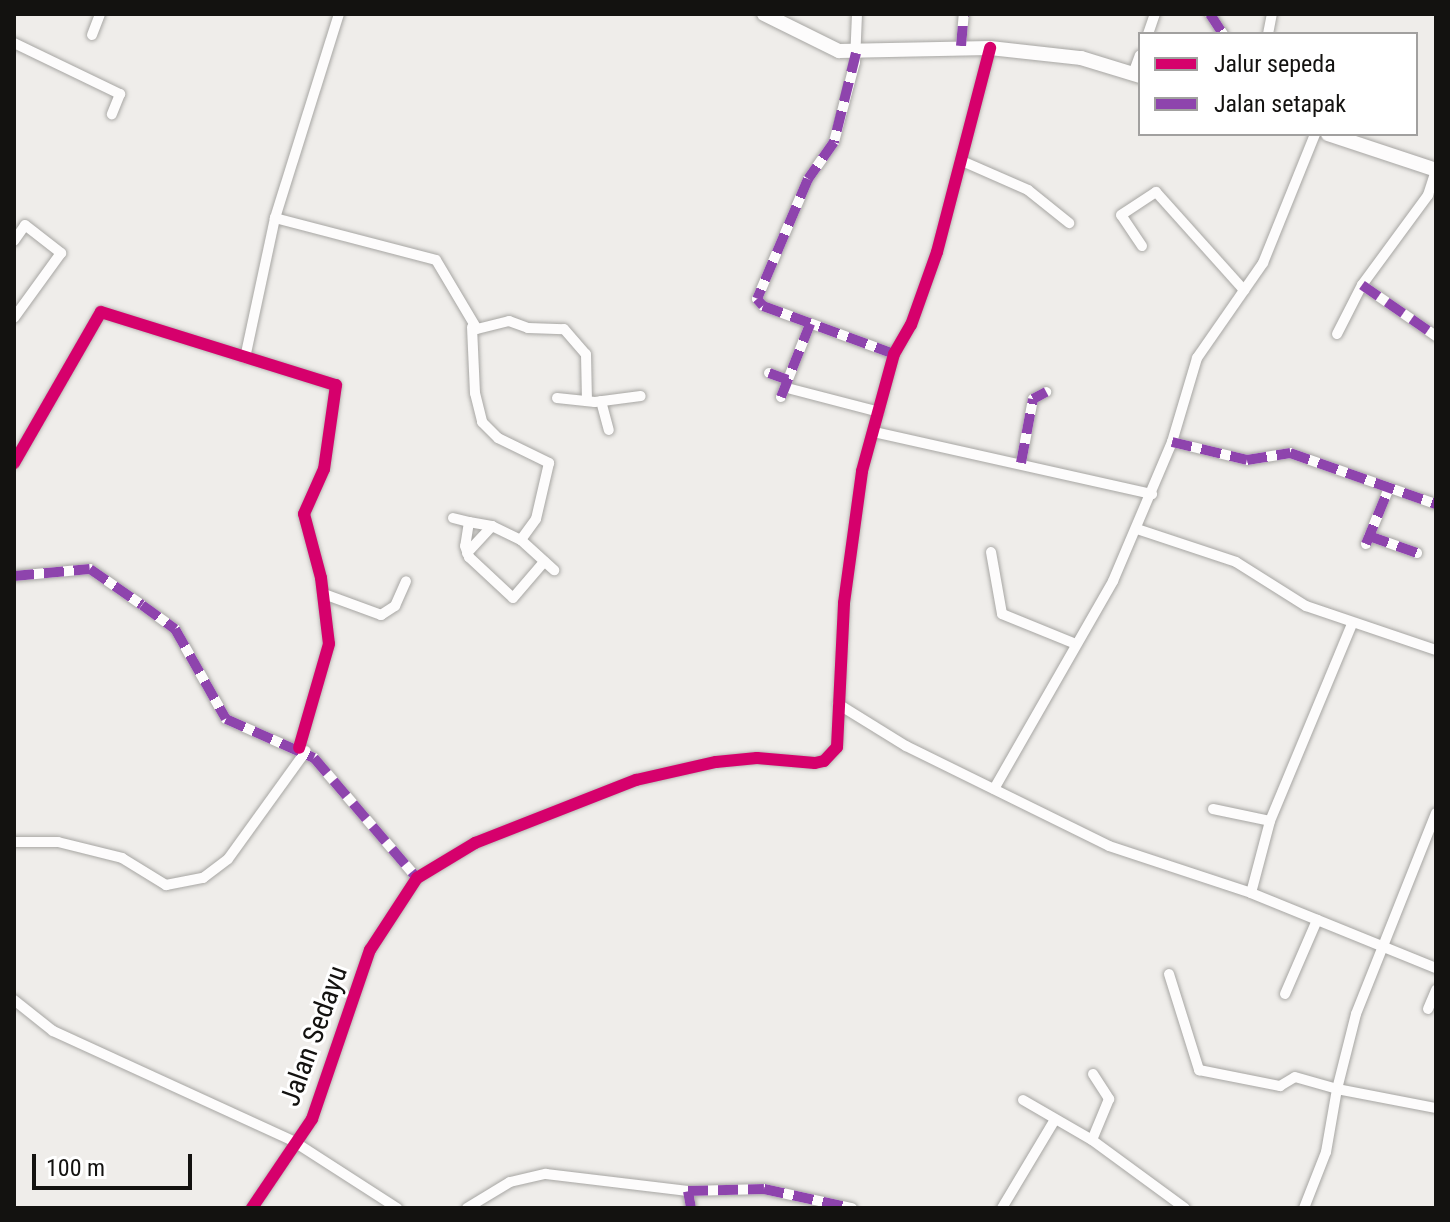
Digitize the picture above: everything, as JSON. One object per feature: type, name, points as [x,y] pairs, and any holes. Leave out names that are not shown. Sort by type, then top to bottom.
[{"type":"main road","points":[[764,14],[826,48],[856,53],[961,46],[990,48],[1081,58],[1136,75]]},
{"type":"main road","points":[[1334,136],[1436,170]]},
{"type":"street","points":[[92,35],[100,14]]},
{"type":"street","points":[[245,358],[275,218],[339,14]]},
{"type":"street","points":[[857,14],[856,53],[834,142],[808,179],[758,297],[763,306],[894,354]]},
{"type":"street","points":[[961,46],[964,14]]},
{"type":"street","points":[[1210,14],[1222,32]]},
{"type":"street","points":[[14,43],[120,94],[112,114]]},
{"type":"street","points":[[14,576],[90,569],[175,629],[226,719],[302,750],[387,840],[417,878],[475,843],[670,769],[757,758],[824,761],[837,747],[844,603],[862,471],[894,354],[932,267],[990,48]]},
{"type":"street","points":[[994,789],[1137,529],[1172,442],[1202,348],[1267,255],[1314,136]]},
{"type":"street","points":[[962,161],[1028,190],[1069,223]]},
{"type":"street","points":[[1337,334],[1362,285],[1428,195],[1436,170]]},
{"type":"street","points":[[1142,246],[1121,215],[1156,192],[1244,290]]},
{"type":"street","points":[[14,217],[61,253],[14,318]]},
{"type":"street","points":[[275,218],[436,260],[472,327],[475,393],[482,422],[490,433],[549,463],[536,519],[521,540]]},
{"type":"street","points":[[14,241],[25,225]]},
{"type":"street","points":[[1362,285],[1436,336]]},
{"type":"street","points":[[14,463],[101,312],[337,387],[324,469],[304,514],[324,594],[329,644],[302,750],[228,859],[203,878],[166,885],[122,858],[58,842],[14,842]]},
{"type":"street","points":[[472,327],[483,330],[509,321],[528,328],[564,329],[586,354],[587,401]]},
{"type":"street","points":[[781,397],[790,384],[810,324]]},
{"type":"street","points":[[769,373],[790,384],[879,412]]},
{"type":"street","points":[[1021,463],[1033,399],[1046,392]]},
{"type":"street","points":[[557,398],[601,401],[641,396]]},
{"type":"street","points":[[601,401],[609,430]]},
{"type":"street","points":[[874,432],[925,448],[1021,463],[1152,494]]},
{"type":"street","points":[[14,443],[26,440]]},
{"type":"street","points":[[1172,442],[1247,460],[1290,453],[1436,504]]},
{"type":"street","points":[[1389,488],[1368,540],[1417,553]]},
{"type":"street","points":[[453,518],[492,526],[521,540],[554,570]]},
{"type":"street","points":[[469,522],[467,553],[513,598],[544,562]]},
{"type":"street","points":[[467,553],[492,526]]},
{"type":"street","points":[[1137,529],[1236,562],[1306,606],[1436,650]]},
{"type":"street","points":[[991,552],[1002,614],[1076,644]]},
{"type":"street","points":[[324,594],[381,615],[395,606],[406,581]]},
{"type":"street","points":[[1251,893],[1270,821],[1352,624]]},
{"type":"street","points":[[838,704],[994,789],[1109,846],[1251,893],[1436,968]]},
{"type":"street","points":[[1213,809],[1270,821]]},
{"type":"street","points":[[1304,1208],[1326,1152],[1337,1089],[1381,946],[1436,813]]},
{"type":"street","name":"Jalan Sedayu","points":[[252,1208],[293,1141],[312,1119],[330,1078],[376,936],[417,878]]},
{"type":"street","points":[[1285,994],[1317,920]]},
{"type":"street","points":[[1169,974],[1199,1070],[1280,1086],[1295,1077],[1337,1089],[1436,1108]]},
{"type":"street","points":[[1428,1009],[1436,990]]},
{"type":"street","points":[[14,1000],[53,1031],[293,1141],[397,1208]]},
{"type":"street","points":[[1092,1140],[1109,1099],[1093,1074]]},
{"type":"street","points":[[1023,1100],[1054,1121],[1092,1140],[1185,1208]]},
{"type":"street","points":[[1002,1208],[1054,1121]]},
{"type":"street","points":[[467,1208],[510,1182],[546,1174],[688,1191],[764,1189],[852,1208]]},
{"type":"street","points":[[688,1191],[691,1208]]},
{"type":"marked path","points":[[961,46],[964,14]]},
{"type":"marked path","points":[[1210,14],[1222,32]]},
{"type":"marked path","points":[[856,53],[834,142],[808,179],[757,299],[763,306],[894,354]]},
{"type":"marked path","points":[[1362,285],[1436,336]]},
{"type":"marked path","points":[[781,397],[810,324]]},
{"type":"marked path","points":[[769,373],[788,380]]},
{"type":"marked path","points":[[1021,463],[1033,399],[1046,392]]},
{"type":"marked path","points":[[1172,442],[1247,460],[1290,453],[1436,504]]},
{"type":"marked path","points":[[1366,544],[1389,488]]},
{"type":"marked path","points":[[1369,536],[1417,553]]},
{"type":"marked path","points":[[14,576],[90,569],[175,629],[226,719],[314,758],[417,878]]},
{"type":"marked path","points":[[691,1208],[688,1191],[764,1189],[852,1208]]},
{"type":"cycle path","points":[[252,1208],[312,1119],[370,950],[417,878],[475,843],[636,780],[716,762],[757,758],[815,763],[824,761],[837,747],[844,603],[862,471],[894,354],[911,325],[937,252],[990,48]]},
{"type":"cycle path","points":[[14,463],[101,312],[336,385],[324,469],[304,514],[321,578],[329,644],[299,748]]}]
